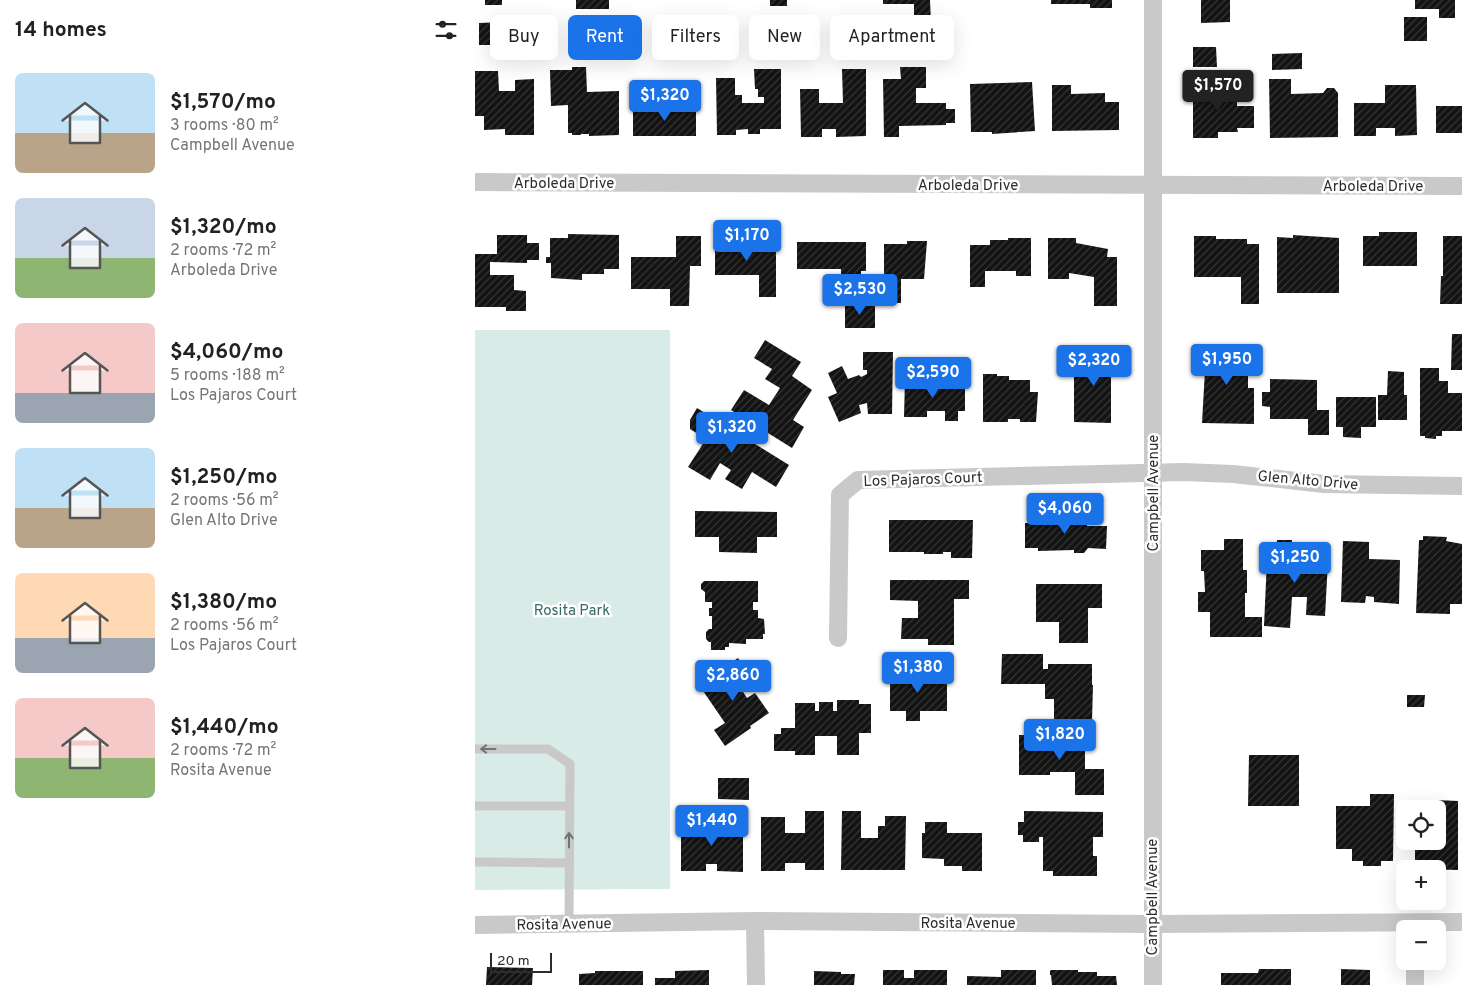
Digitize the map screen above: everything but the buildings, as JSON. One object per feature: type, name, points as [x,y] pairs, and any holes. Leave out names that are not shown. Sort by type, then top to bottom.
[{"type":"street","name":"Campbell Avenue","points":[[1153,0],[1153,985]]},
{"type":"street","name":"Arboleda Drive","points":[[475,182],[1462,186]]},
{"type":"street","name":"Glen Alto Drive","points":[[1154,472],[1233,474],[1324,484],[1462,486]]},
{"type":"street","name":"Los Pajaros Court","points":[[838,638],[840,495],[858,480],[1154,472]]},
{"type":"street","name":"Rosita Avenue","points":[[475,925],[755,921],[1396,925]]},
{"type":"street","points":[[755,921],[756,985]]},
{"type":"street","name":"Rosita Avenue","points":[[1446,923],[1462,922]]},
{"type":"street","points":[[1415,970],[1415,985]]},
{"type":"lane","points":[[475,749],[548,749],[569,764],[569,924]]},
{"type":"lane","points":[[475,806],[569,806]]},
{"type":"lane","points":[[475,862],[569,863]]},
{"type":"green space","name":"Rosita Park","points":[[475,330],[670,330],[670,889],[475,890]]}]
